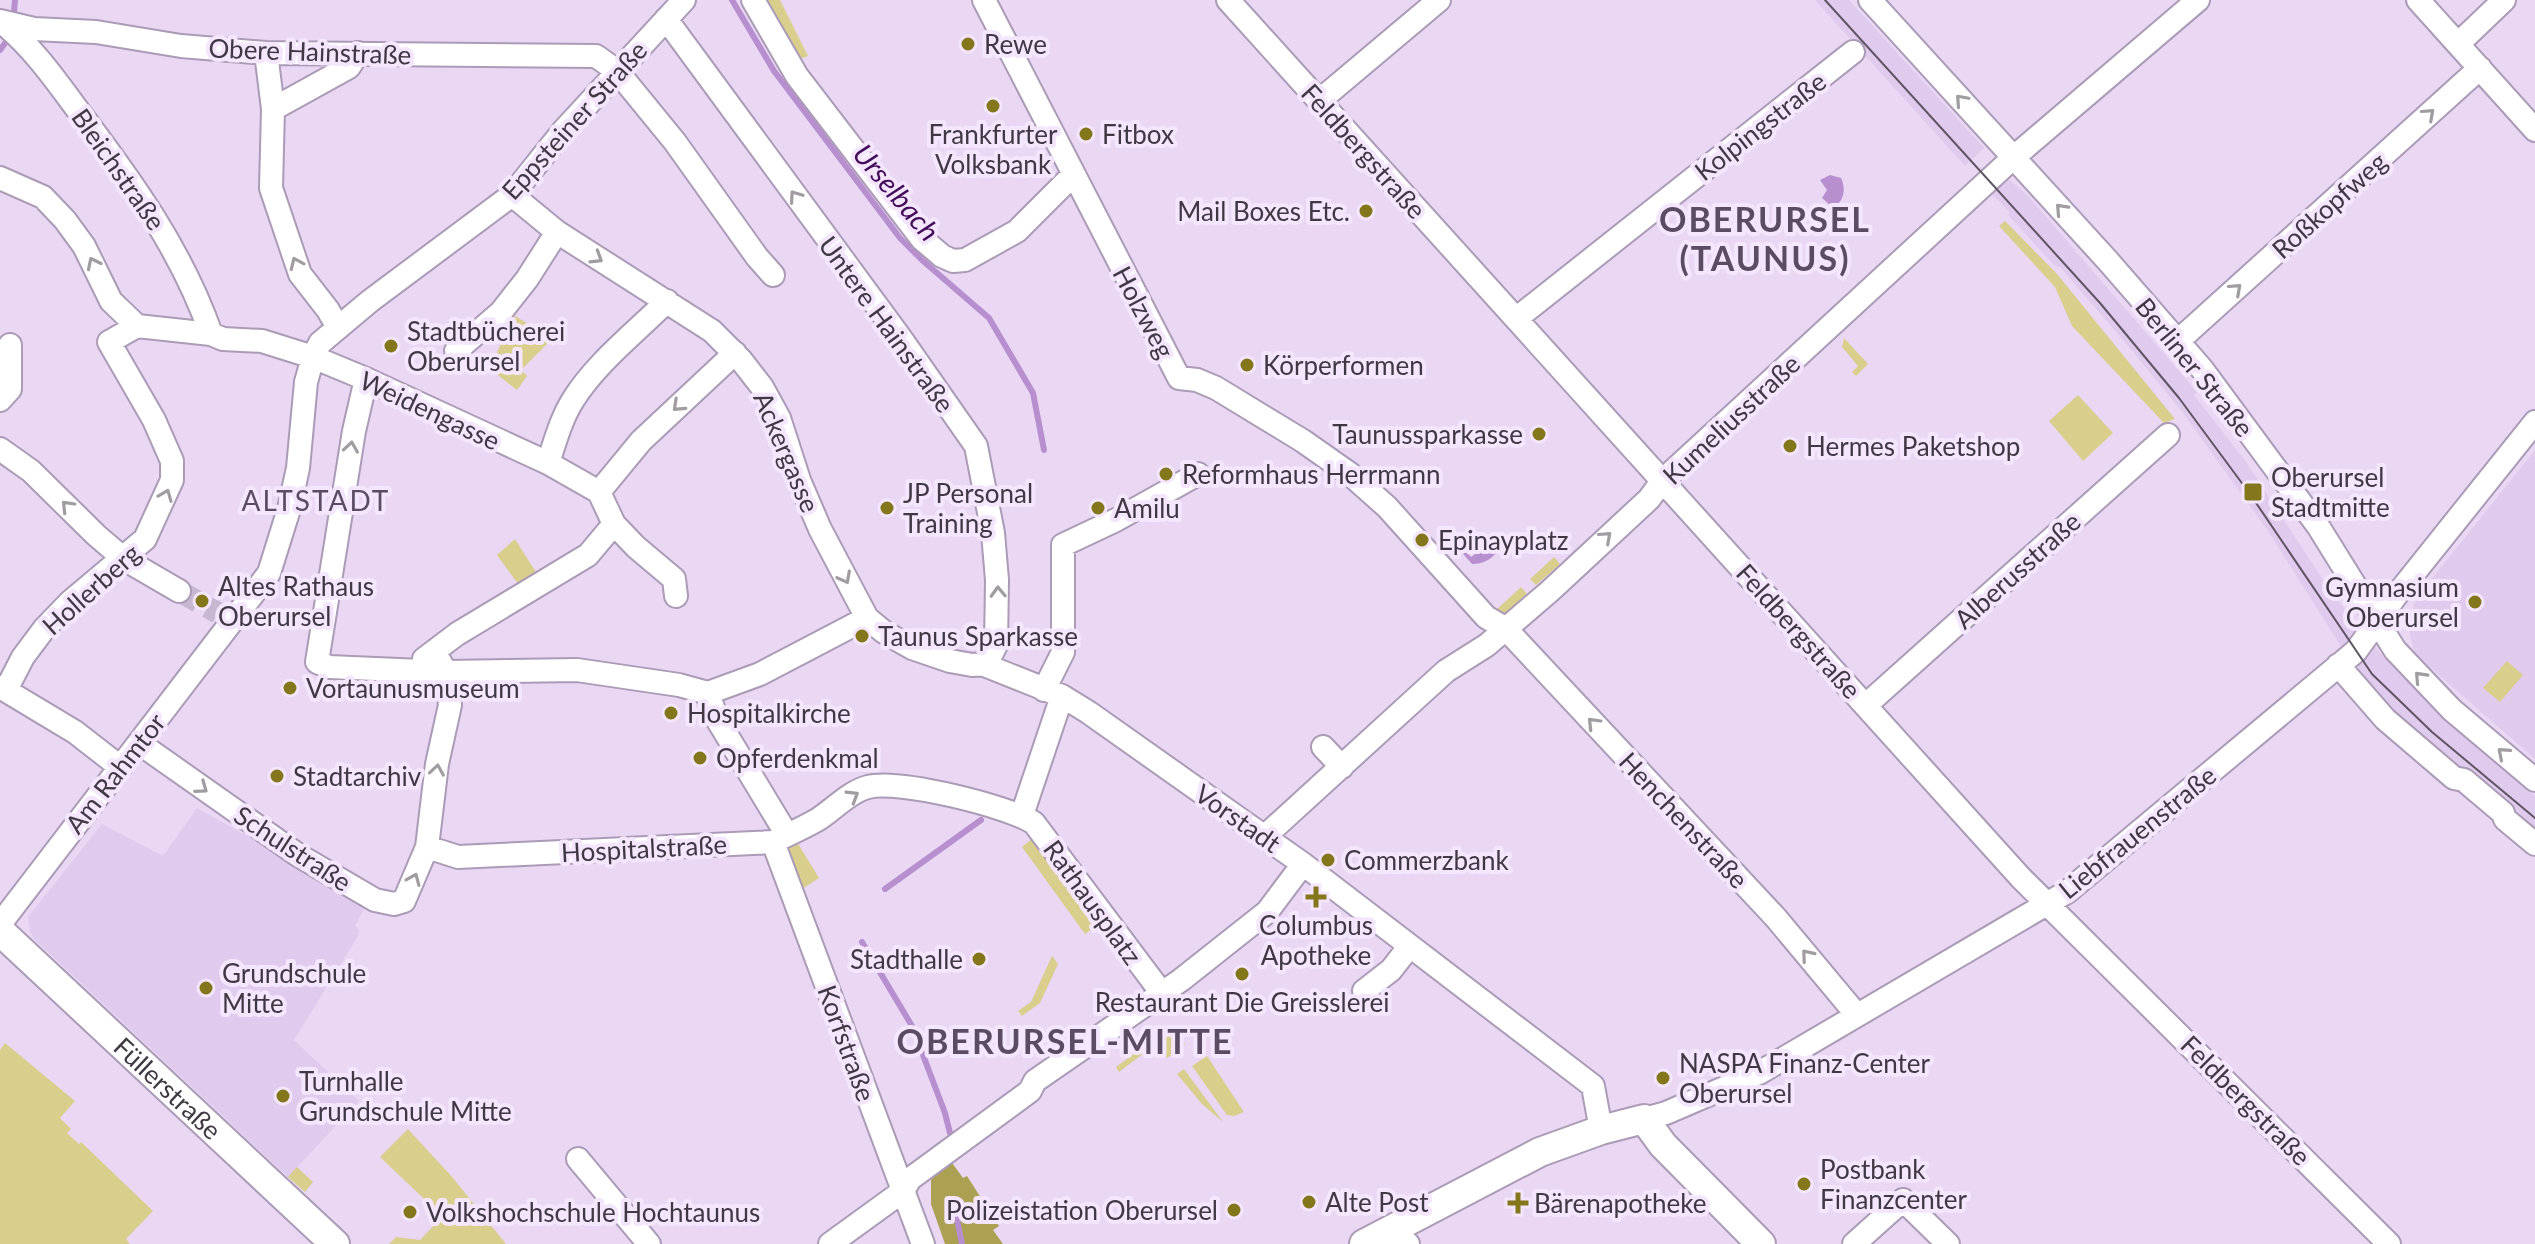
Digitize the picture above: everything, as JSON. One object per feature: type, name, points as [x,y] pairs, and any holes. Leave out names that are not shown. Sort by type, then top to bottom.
[{"type":"main road","name":"Füllerstraße","points":[[0,931],[335,1244]]},
{"type":"main road","points":[[1364,1244],[1401,1236],[1540,1152],[1601,1130],[1644,1119],[1663,1145],[1761,1244]]},
{"type":"street","points":[[0,21],[2,0]]},
{"type":"street","name":"Eppsteiner Straße","points":[[313,357],[320,343],[338,328],[512,195],[563,131],[684,0]]},
{"type":"street","points":[[753,0],[797,76],[922,239],[942,256],[953,261],[965,260],[1017,231],[1073,175]]},
{"type":"street","name":"Holzweg","points":[[984,0],[1179,378],[1197,380],[1216,388],[1303,441],[1368,487],[1486,617],[1506,629]]},
{"type":"street","name":"Feldbergstraße","points":[[1228,0],[2021,878],[2389,1244]]},
{"type":"street","points":[[1319,101],[1439,0]]},
{"type":"street","name":"Berliner Straße","points":[[1870,0],[2178,341],[2318,526],[2395,650],[2434,692],[2535,780]]},
{"type":"street","name":"Kumeliusstraße","points":[[1264,837],[1446,671],[1506,629],[2014,157],[2198,0]]},
{"type":"street","points":[[2418,0],[2535,130]]},
{"type":"street","points":[[2458,44],[2504,0]]},
{"type":"street","name":"Untere Hainstraße","points":[[666,19],[976,446],[993,533],[997,580],[996,645],[982,664]]},
{"type":"street","name":"Obere Hainstraße","points":[[0,21],[34,29],[96,32],[181,46],[266,53],[596,56],[617,71]]},
{"type":"street","name":"Bleichstraße","points":[[0,21],[28,45],[122,167],[153,214],[196,292],[211,334]]},
{"type":"street","name":"Kolpingstraße","points":[[1517,318],[1853,52]]},
{"type":"street","points":[[266,53],[273,109],[271,188],[300,274],[338,328]]},
{"type":"street","points":[[273,109],[349,67],[358,53]]},
{"type":"street","name":"Roßkopfweg","points":[[2178,341],[2480,68]]},
{"type":"street","points":[[617,71],[675,142],[773,275]]},
{"type":"street","points":[[0,178],[43,197],[65,220],[84,246],[111,301],[137,326],[211,334],[223,339],[262,341],[313,357]]},
{"type":"street","name":"Ackergasse","points":[[512,195],[557,232],[712,331],[735,353],[762,387],[779,418],[799,480],[820,529],[867,618]]},
{"type":"street","points":[[456,351],[501,312],[557,232]]},
{"type":"street","points":[[548,463],[573,399],[588,379],[667,301]]},
{"type":"street","name":"Hollerberg","points":[[3,689],[44,629],[70,602],[145,539],[172,480],[172,461],[154,420],[109,342],[137,326]]},
{"type":"street","points":[[0,400],[10,389],[10,345]]},
{"type":"street","points":[[676,596],[674,579],[614,524],[599,492],[641,441],[735,353]]},
{"type":"street","name":"Weidengasse","points":[[313,357],[548,463],[599,492]]},
{"type":"street","name":"Am Rahmtor","points":[[0,924],[139,743],[224,618],[269,573],[298,468],[306,382],[313,357]]},
{"type":"street","points":[[366,379],[354,431],[317,662],[329,667],[407,669],[440,663],[577,670],[679,685],[708,693],[760,674],[867,618]]},
{"type":"street","name":"Liebfrauenstraße","points":[[1644,1119],[1739,1083],[1802,1050],[2049,904],[2095,869],[2356,651],[2535,422]]},
{"type":"street","name":"Alberusstraße","points":[[1866,705],[2168,435]]},
{"type":"street","points":[[0,449],[31,471],[124,559],[179,591]]},
{"type":"street","points":[[1022,815],[1063,652],[1063,545],[1116,520],[1198,474]]},
{"type":"street","points":[[427,847],[437,764],[450,705],[440,663],[457,634],[588,555],[614,524]]},
{"type":"street","name":"Vorstadt","points":[[867,618],[912,648],[950,661],[982,664],[1053,693],[1303,864],[1593,1086],[1601,1130]]},
{"type":"street","name":"Henchenstraße","points":[[1506,629],[1776,918],[1857,1015]]},
{"type":"street","points":[[2338,665],[2385,719],[2454,778],[2464,780],[2494,804],[2505,819],[2535,844]]},
{"type":"street","points":[[3,689],[75,732],[120,767]]},
{"type":"street","name":"Korfstraße","points":[[708,693],[717,719],[780,838],[923,1244]]},
{"type":"street","name":"Schulstraße","points":[[139,743],[298,855],[375,900],[394,904],[404,901],[427,847]]},
{"type":"street","points":[[1323,747],[1342,767]]},
{"type":"street","name":"Hospitalstraße","points":[[427,847],[458,857],[780,838],[871,787],[894,785],[1022,815]]},
{"type":"street","name":"Rathausplatz","points":[[1022,815],[1034,823],[1161,992]]},
{"type":"street","points":[[830,1244],[903,1191],[910,1179],[1026,1085],[1199,966],[1267,912],[1303,864]]},
{"type":"street","points":[[1364,991],[1391,970],[1409,947]]},
{"type":"street","points":[[578,1159],[649,1244]]},
{"type":"street","points":[[1854,1244],[1903,1200],[1948,1244]]},
{"type":"shaded area","points":[[762,0],[780,0],[808,56],[796,60]]},
{"type":"shaded area","points":[[1815,0],[1849,0],[1984,148],[1965,166]]},
{"type":"shaded area","points":[[1830,175],[1841,178],[1844,188],[1838,204],[1830,205],[1822,198],[1827,190],[1820,180]]},
{"type":"shaded area","points":[[2010,180],[2029,197],[2197,392],[2194,395],[2246,462],[2329,589],[2380,653],[2442,717],[2535,796],[2535,830],[2380,698],[2358,673],[2268,531],[2183,413],[2060,267],[2055,266],[1990,192],[2002,182]]},
{"type":"shaded area","points":[[2005,221],[2057,274],[2175,419],[2164,423],[2072,326],[2055,287],[1999,226]]},
{"type":"shaded area","points":[[513,315],[553,338],[521,370],[527,376],[517,390],[490,369]]},
{"type":"shaded area","points":[[1844,338],[1868,364],[1856,376],[1852,372],[1858,366],[1842,347]]},
{"type":"shaded area","points":[[2078,395],[2113,433],[2083,461],[2049,421]]},
{"type":"shaded area","name":"Gymnasium Oberursel","points":[[2535,450],[2535,759],[2415,654],[2410,636],[2413,606],[2422,591]]},
{"type":"shaded area","points":[[1473,527],[1476,530],[1461,546],[1471,557],[1500,536],[1505,538],[1493,557],[1472,564],[1458,548]]},
{"type":"shaded area","points":[[515,539],[539,577],[521,588],[497,555]]},
{"type":"shaded area","points":[[1554,557],[1560,564],[1536,585],[1530,579]]},
{"type":"shaded area","points":[[1521,587],[1527,594],[1502,617],[1496,610]]},
{"type":"shaded area","points":[[2507,661],[2523,675],[2500,702],[2483,688]]},
{"type":"shaded area","name":"Grundschule Mitte","points":[[197,808],[367,903],[355,926],[359,930],[358,936],[294,1040],[359,1101],[288,1177],[34,939],[30,931],[28,917],[102,824],[163,856]]},
{"type":"shaded area","points":[[1034,837],[1098,925],[1085,934],[1022,847]]},
{"type":"shaded area","points":[[797,842],[819,878],[802,889],[787,850]]},
{"type":"shaded area","points":[[1052,956],[1058,964],[1040,1003],[1022,1016],[1018,1011],[1031,1002]]},
{"type":"shaded area","points":[[1172,1026],[1185,1044],[1167,1058],[1156,1044],[1119,1072],[1116,1067]]},
{"type":"shaded area","points":[[5,1043],[75,1101],[60,1118],[71,1129],[67,1133],[79,1144],[81,1142],[153,1211],[126,1239],[130,1244],[0,1244],[0,1050]]},
{"type":"shaded area","points":[[1207,1056],[1244,1112],[1227,1115],[1192,1066]]},
{"type":"shaded area","points":[[1184,1069],[1223,1122],[1202,1104],[1177,1074]]},
{"type":"shaded area","points":[[408,1129],[453,1178],[506,1244],[389,1244],[396,1237],[420,1240],[441,1215],[380,1157]]},
{"type":"shaded area","points":[[950,1160],[963,1178],[967,1176],[999,1226],[993,1230],[1003,1244],[945,1244],[931,1204],[931,1180]]},
{"type":"shaded area","points":[[297,1167],[313,1182],[305,1192],[288,1177]]},
{"type":"waterway","points":[[14,12],[15,0]]},
{"type":"waterway","name":"Urselbach","points":[[732,0],[774,71],[900,238],[989,318],[1033,393],[1044,450]]},
{"type":"waterway","points":[[0,50],[8,39]]},
{"type":"waterway","name":"Urselbach","points":[[885,889],[981,820]]},
{"type":"waterway","name":"Urselbach","points":[[862,942],[912,1026],[950,1133]]},
{"type":"waterway","name":"Urselbach","points":[[954,1205],[962,1244]]},
{"type":"tunnel","points":[[179,591],[218,613]]},
{"type":"tram line","points":[[1825,0],[2100,303],[2179,398],[2250,494],[2372,674],[2432,732],[2535,818]]},
{"type":"place","name":"Rewe","points":[[968,44]]},
{"type":"place","name":"Frankfurter Volksbank","points":[[993,106]]},
{"type":"place","name":"Fitbox","points":[[1086,134]]},
{"type":"place","name":"Mail Boxes Etc.","points":[[1366,211]]},
{"type":"place","name":"Stadtbücherei Oberursel","points":[[391,346]]},
{"type":"place","name":"Körperformen","points":[[1247,365]]},
{"type":"place","name":"Taunussparkasse","points":[[1539,434]]},
{"type":"place","name":"Hermes Paketshop","points":[[1790,446]]},
{"type":"place","name":"Reformhaus Herrmann","points":[[1166,474]]},
{"type":"place","name":"Oberursel Stadtmitte","points":[[2253,492]]},
{"type":"place","name":"JP Personal Training","points":[[887,508]]},
{"type":"place","name":"Amilu","points":[[1098,508]]},
{"type":"place","name":"Epinayplatz","points":[[1422,540]]},
{"type":"place","name":"Altes Rathaus Oberursel","points":[[202,601]]},
{"type":"place","name":"Gymnasium Oberursel","points":[[2475,602]]},
{"type":"place","name":"Taunus Sparkasse","points":[[862,636]]},
{"type":"place","name":"Vortaunusmuseum","points":[[290,688]]},
{"type":"place","name":"Hospitalkirche","points":[[671,713]]},
{"type":"place","name":"Opferdenkmal","points":[[700,758]]},
{"type":"place","name":"Stadtarchiv","points":[[277,776]]},
{"type":"place","name":"Commerzbank","points":[[1328,860]]},
{"type":"place","name":"Columbus Apotheke","points":[[1316,897]]},
{"type":"place","name":"Stadthalle","points":[[979,959]]},
{"type":"place","name":"Restaurant Die Greisslerei","points":[[1242,974]]},
{"type":"place","name":"Grundschule Mitte","points":[[206,988]]},
{"type":"place","name":"NASPA Finanz-Center Oberursel","points":[[1663,1078]]},
{"type":"place","name":"Turnhalle Grundschule Mitte","points":[[283,1096]]},
{"type":"place","name":"Postbank Finanzcenter","points":[[1804,1184]]},
{"type":"place","name":"Alte Post","points":[[1309,1202]]},
{"type":"place","name":"Bärenapotheke","points":[[1518,1203]]},
{"type":"place","name":"Polizeistation Oberursel","points":[[1234,1210]]},
{"type":"place","name":"Volkshochschule Hochtaunus","points":[[410,1212]]},
{"type":"district","name":"OBERURSEL (TAUNUS)","points":[[1765,238]]},
{"type":"district","name":"ALTSTADT","points":[[316,500]]},
{"type":"district","name":"OBERURSEL-MITTE","points":[[1065,1040]]}]
